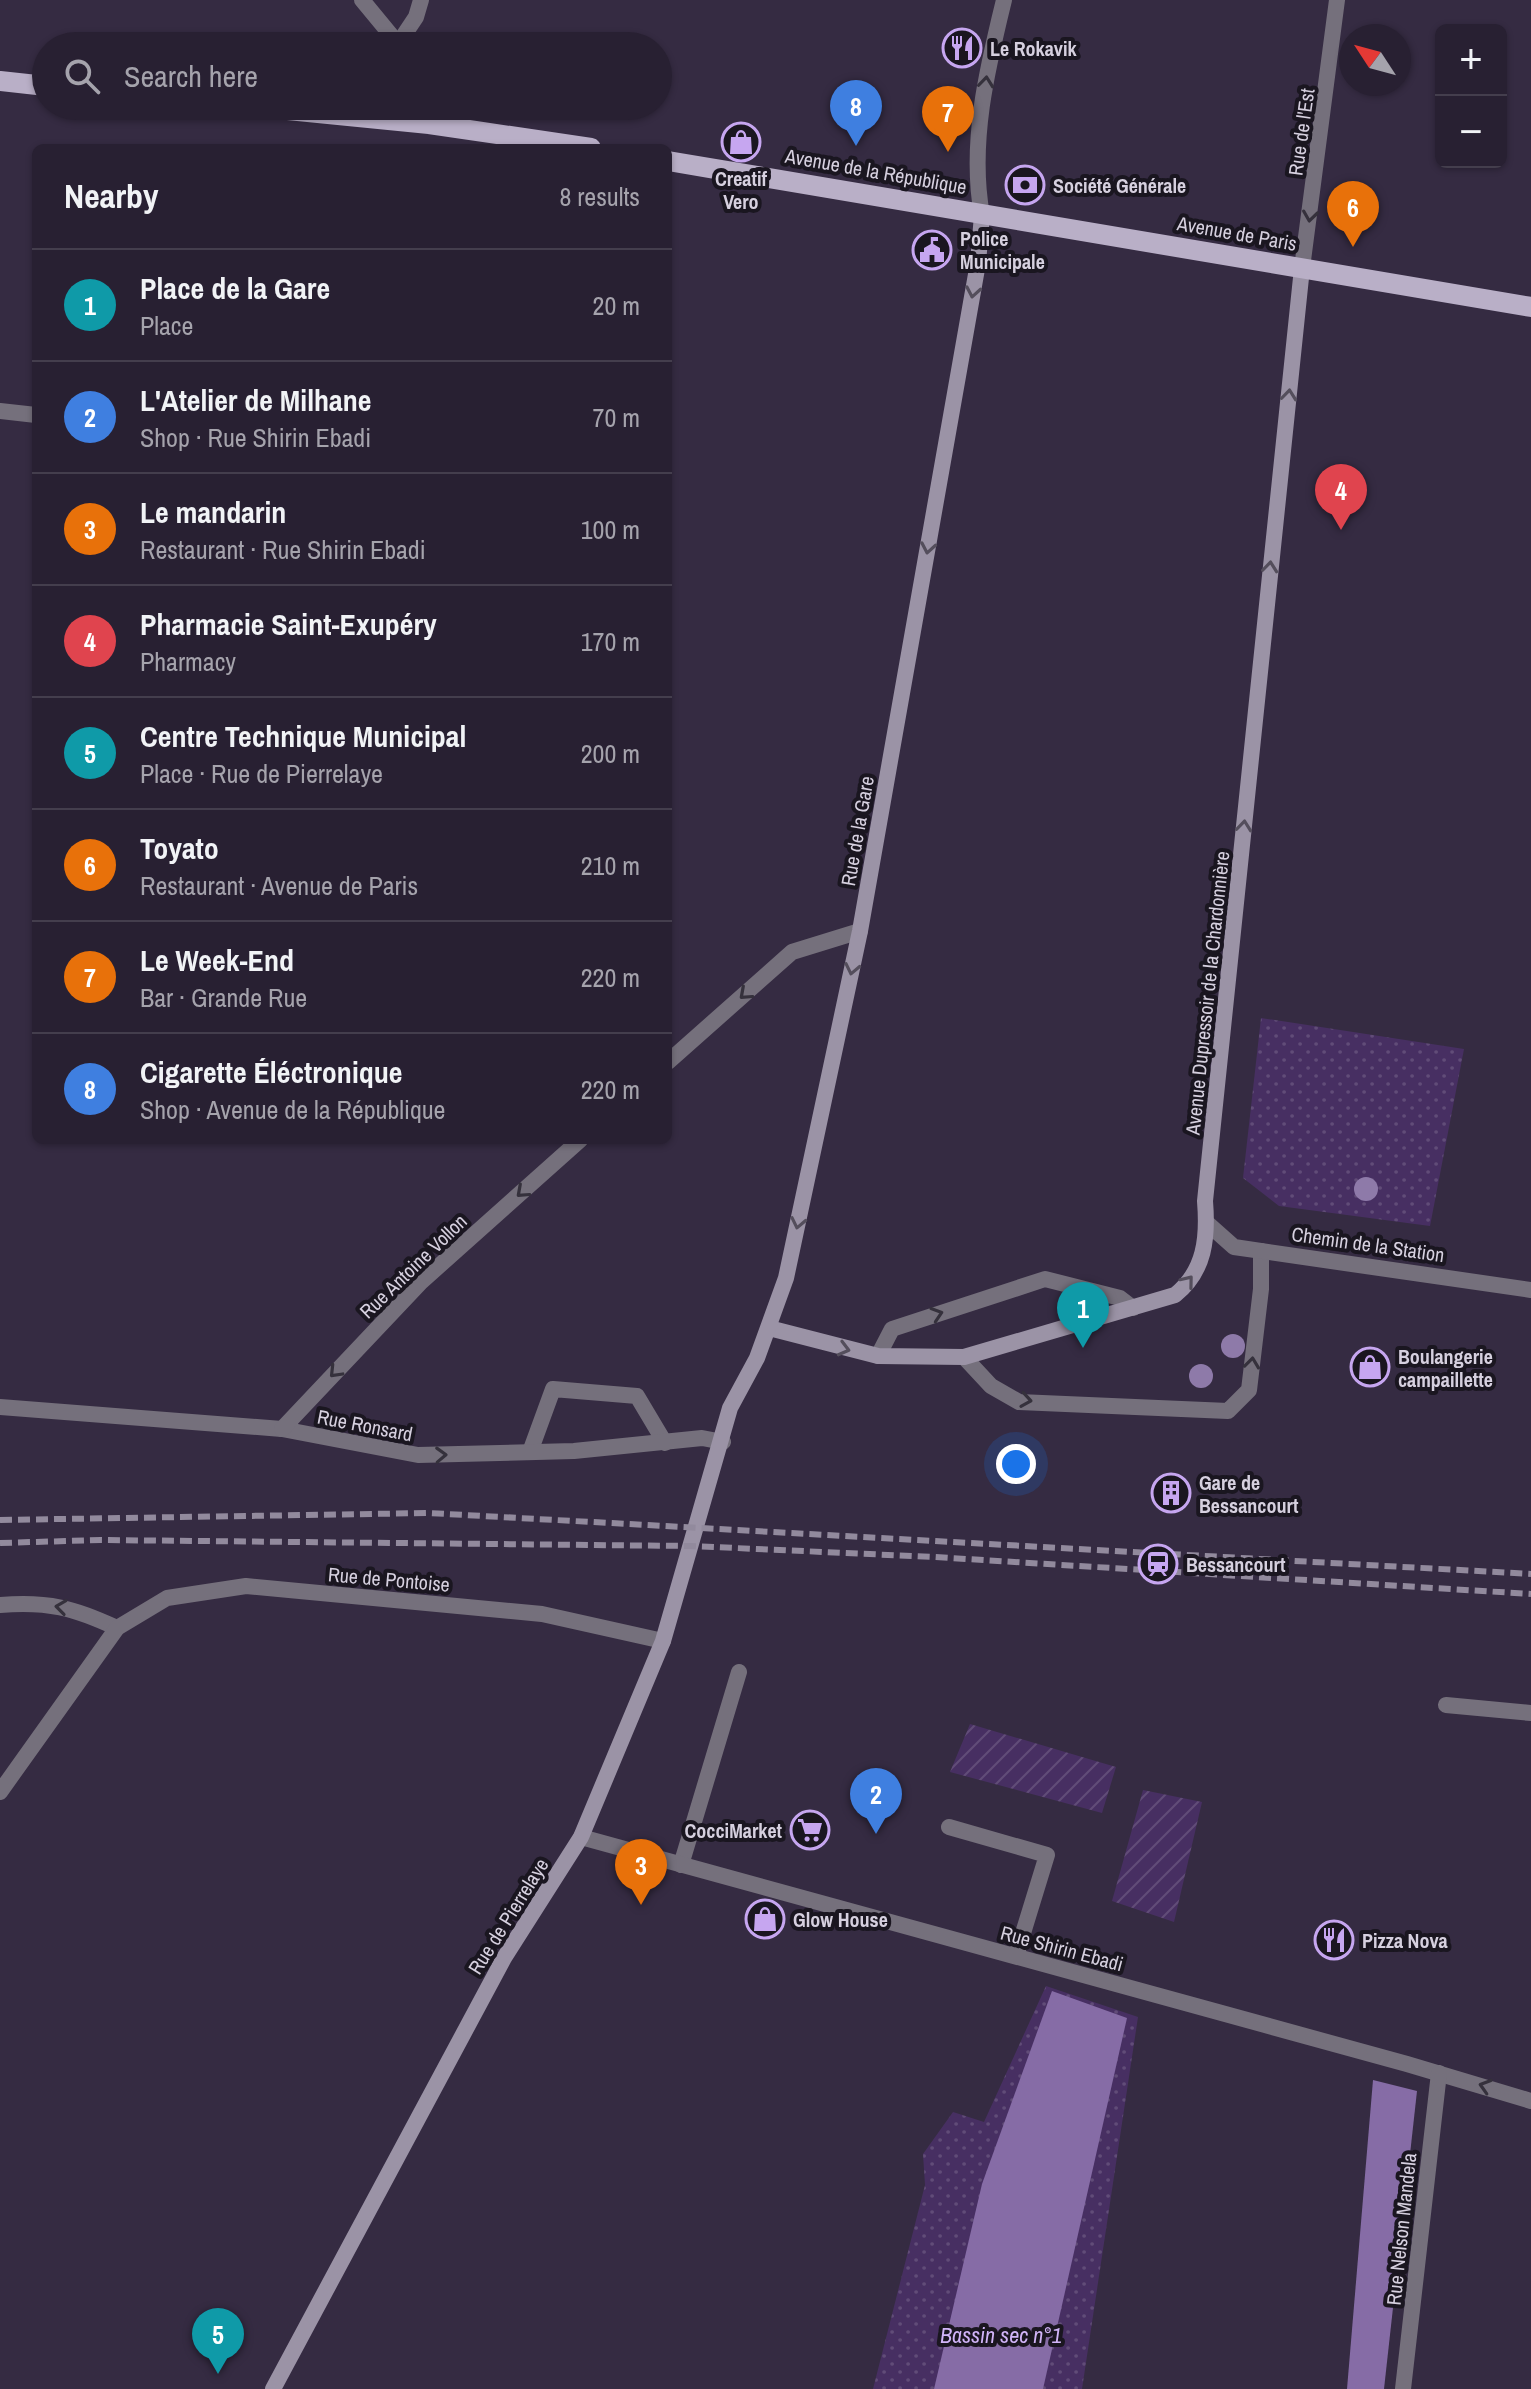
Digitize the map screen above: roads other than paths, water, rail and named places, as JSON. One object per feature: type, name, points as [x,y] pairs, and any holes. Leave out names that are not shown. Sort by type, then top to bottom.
[{"type":"main road","points":[[0,81],[32,84]]},
{"type":"main road","points":[[452,120],[571,144]]},
{"type":"main road","name":"Avenue de la République","points":[[672,162],[938,204],[982,215]]},
{"type":"main road","name":"Avenue de Paris","points":[[982,215],[1531,307]]},
{"type":"main road","name":"Rue de la Gare","points":[[723,1442],[730,1408],[769,1328],[786,1278],[860,931],[978,263],[982,215]]},
{"type":"main road","name":"Avenue Dupressoir de la Chardonnière","points":[[769,1328],[878,1356],[964,1357],[1175,1295],[1192,1282],[1204,1252],[1207,1223],[1205,1201],[1302,268]]},
{"type":"main road","name":"Rue de Pierrelaye","points":[[273,2389],[504,1958],[581,1837],[663,1641],[723,1442]]},
{"type":"street","points":[[362,0],[388,32]]},
{"type":"street","points":[[407,32],[421,0]]},
{"type":"street","points":[[982,215],[976,180],[988,67],[1004,0]]},
{"type":"street","name":"Rue de l'Est","points":[[1302,268],[1337,0]]},
{"type":"street","points":[[0,411],[32,415]]},
{"type":"street","points":[[672,1058],[792,952],[860,931]]},
{"type":"street","name":"Rue Antoine Vollon","points":[[282,1429],[421,1282],[576,1144]]},
{"type":"street","name":"Chemin de la Station","points":[[1207,1223],[1234,1247],[1531,1290]]},
{"type":"street","points":[[964,1357],[991,1386],[1019,1402],[1228,1411],[1249,1390],[1261,1289],[1261,1251]]},
{"type":"street","points":[[878,1356],[892,1329],[1045,1279],[1120,1298],[1133,1308]]},
{"type":"street","points":[[530,1452],[553,1389],[637,1396],[665,1443]]},
{"type":"street","name":"Rue Ronsard","points":[[0,1407],[282,1429],[418,1455],[530,1452],[702,1438],[723,1442]]},
{"type":"street","name":"Rue de Pontoise","points":[[117,1628],[167,1598],[246,1586],[542,1614],[663,1641]]},
{"type":"street","points":[[0,1605],[29,1603],[72,1607],[117,1628],[0,1792]]},
{"type":"street","points":[[681,1865],[739,1672]]},
{"type":"street","points":[[1446,1705],[1531,1713]]},
{"type":"street","points":[[949,1827],[1047,1855],[1016,1956]]},
{"type":"street","name":"Rue Shirin Ebadi","points":[[581,1837],[1531,2101]]},
{"type":"street","name":"Rue Nelson Mandela","points":[[1403,2389],[1439,2073]]},
{"type":"water","name":"Bassin sec n°1","points":[[1052,1991],[1127,2018],[1043,2389],[934,2389],[982,2184]]},
{"type":"water","points":[[1373,2080],[1417,2091],[1384,2389],[1347,2389]]},
{"type":"railway","points":[[0,1520],[429,1513],[1531,1574]]},
{"type":"railway","points":[[0,1543],[101,1540],[691,1546],[934,1557],[1531,1594]]},
{"type":"place","name":"Le Rokavik","points":[[962,48]]},
{"type":"place","name":"Creatif Vero","points":[[741,142]]},
{"type":"place","name":"Cigarette Éléctronique","points":[[856,146]]},
{"type":"place","name":"Le Week-End","points":[[948,152]]},
{"type":"place","name":"Société Générale","points":[[1025,185]]},
{"type":"place","name":"Toyato","points":[[1353,247]]},
{"type":"place","name":"Police Municipale","points":[[932,250]]},
{"type":"place","name":"Pharmacie Saint-Exupéry","points":[[1341,530]]},
{"type":"place","name":"Place de la Gare","points":[[1083,1348]]},
{"type":"place","name":"Boulangerie campaillette","points":[[1370,1367]]},
{"type":"place","name":"Gare de Bessancourt","points":[[1171,1493]]},
{"type":"place","name":"Bessancourt","points":[[1158,1564]]},
{"type":"place","name":"CocciMarket","points":[[810,1830]]},
{"type":"place","name":"L'Atelier de Milhane","points":[[876,1834]]},
{"type":"place","name":"Le mandarin","points":[[641,1905]]},
{"type":"place","name":"Glow House","points":[[765,1919]]},
{"type":"place","name":"Pizza Nova","points":[[1334,1940]]},
{"type":"place","name":"Centre Technique Municipal","points":[[218,2374]]}]
